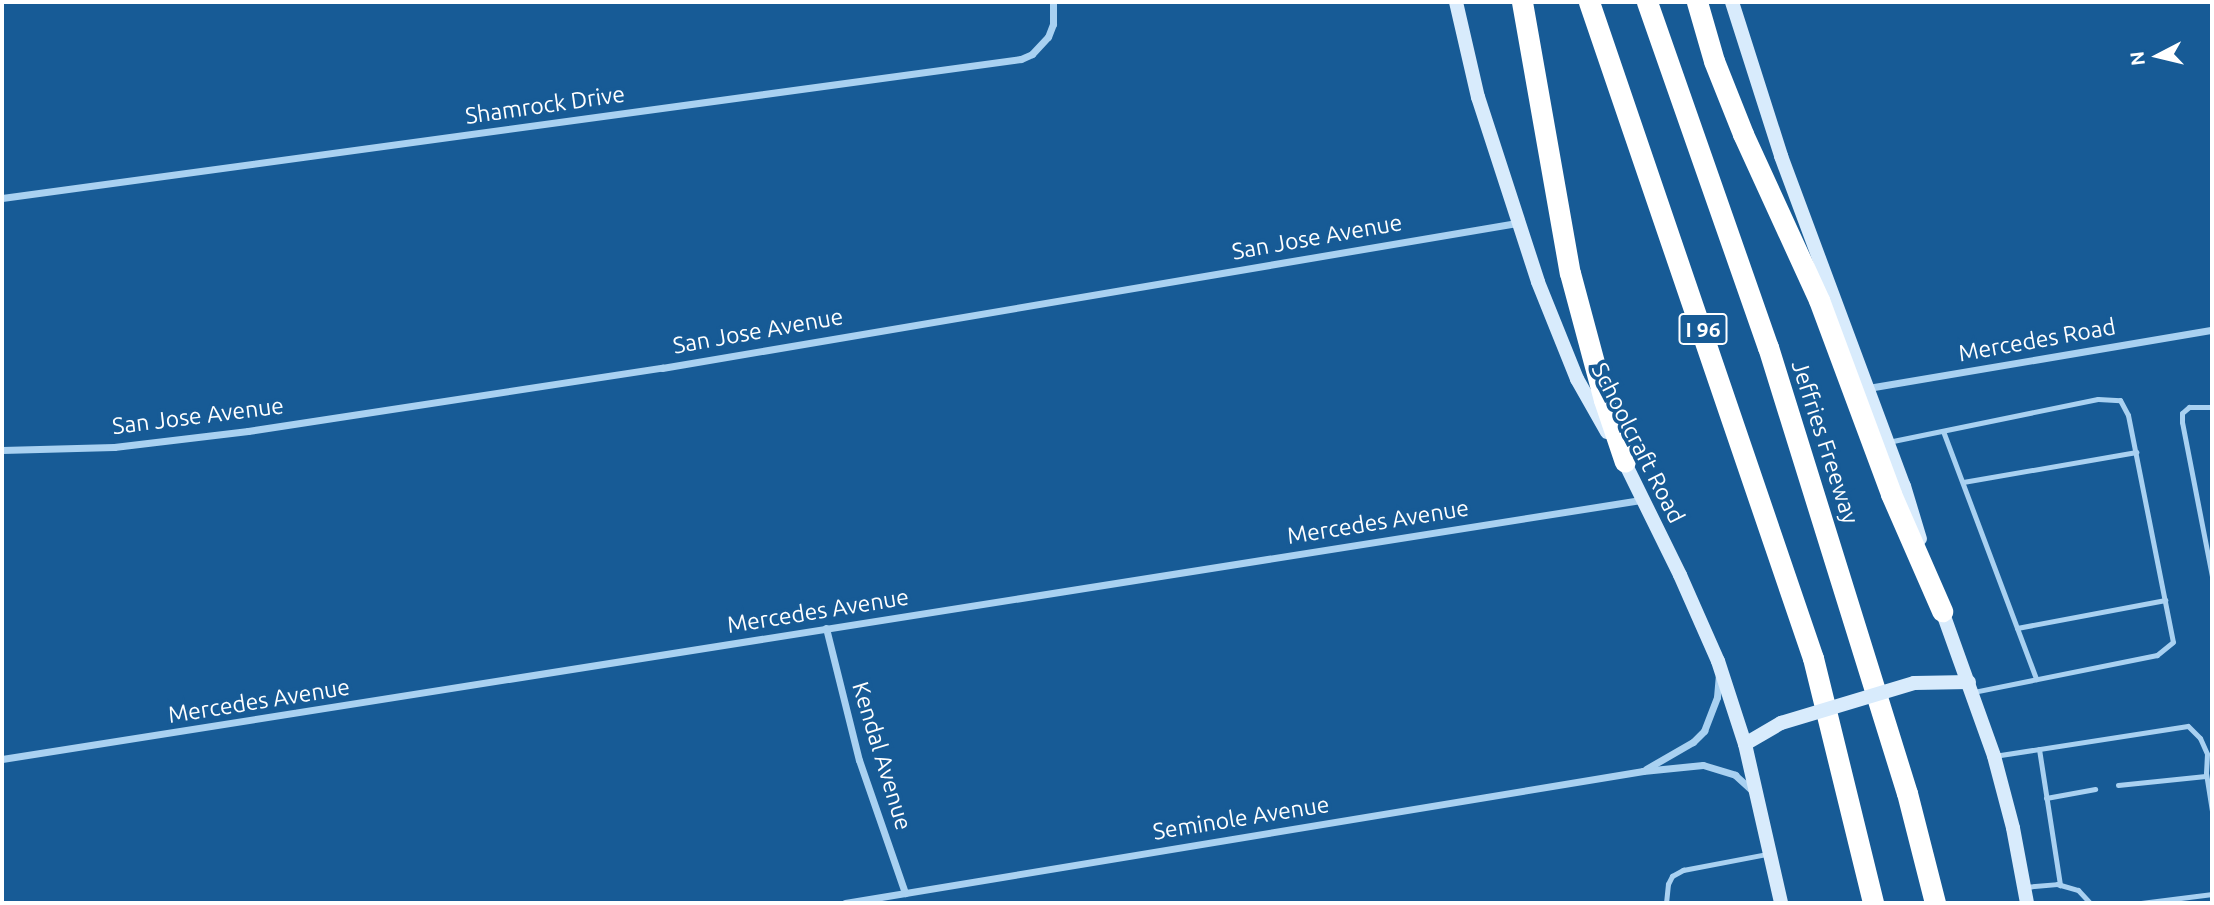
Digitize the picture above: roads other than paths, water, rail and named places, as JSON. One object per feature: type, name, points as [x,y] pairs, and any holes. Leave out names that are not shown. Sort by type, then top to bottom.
[{"type":"highway","points":[[1522,2],[1570,273],[1604,400],[1625,462]]},
{"type":"highway","name":"I 96","points":[[1589,2],[1813,658],[1874,903]]},
{"type":"highway","name":"Jeffries Freeway","points":[[1647,2],[1768,347],[1908,793],[1935,903]]},
{"type":"highway","points":[[1697,2],[1714,61],[1742,134],[1819,300],[1891,494],[1942,611]]},
{"type":"main road","name":"Schoolcraft Road","points":[[1457,2],[1478,97],[1517,223],[1577,379],[1625,462],[1641,500],[1680,575],[1717,661],[1745,744],[1781,903]]},
{"type":"main road","points":[[1732,2],[1781,156],[1888,442],[1942,611],[1994,756],[2027,903]]},
{"type":"main road","points":[[1745,744],[1781,723],[1914,683],[1971,687]]},
{"type":"street","name":"Shamrock Drive","points":[[2,198],[1021,59],[1032,54],[1048,37],[1053,24],[1053,2]]},
{"type":"street","name":"San Jose Avenue","points":[[2,450],[114,447],[248,431],[662,368],[1517,223]]},
{"type":"street","name":"Mercedes Road","points":[[1868,388],[2212,330]]},
{"type":"street","name":"Mercedes Avenue","points":[[2,759],[1641,500]]},
{"type":"street","name":"Kendal Avenue","points":[[826,628],[859,760],[905,893]]},
{"type":"street","points":[[1643,771],[1693,742],[1704,731],[1717,697],[1717,661]]},
{"type":"street","name":"Seminole Avenue","points":[[845,903],[1643,771],[1703,765],[1735,775],[1758,795]]},
{"type":"lane","points":[[1888,442],[2098,399],[2120,400],[2128,415],[2173,642],[2157,655],[2036,680],[1971,687]]},
{"type":"lane","points":[[2212,407],[2189,407],[2182,413],[2212,576]]},
{"type":"lane","points":[[1944,430],[2036,680]]},
{"type":"lane","points":[[1963,482],[2136,452]]},
{"type":"lane","points":[[2017,628],[2165,600]]},
{"type":"lane","points":[[1994,756],[2188,726],[2200,737],[2207,754],[2206,776],[2212,811]]},
{"type":"lane","points":[[2039,749],[2060,884]]},
{"type":"lane","points":[[2118,785],[2206,776]]},
{"type":"lane","points":[[2046,799],[2095,789]]},
{"type":"lane","points":[[1666,903],[1668,884],[1672,876],[1683,870],[1771,854]]},
{"type":"lane","points":[[2024,887],[2060,884],[2078,890],[2090,903]]},
{"type":"lane","points":[[2140,903],[2212,894]]}]
